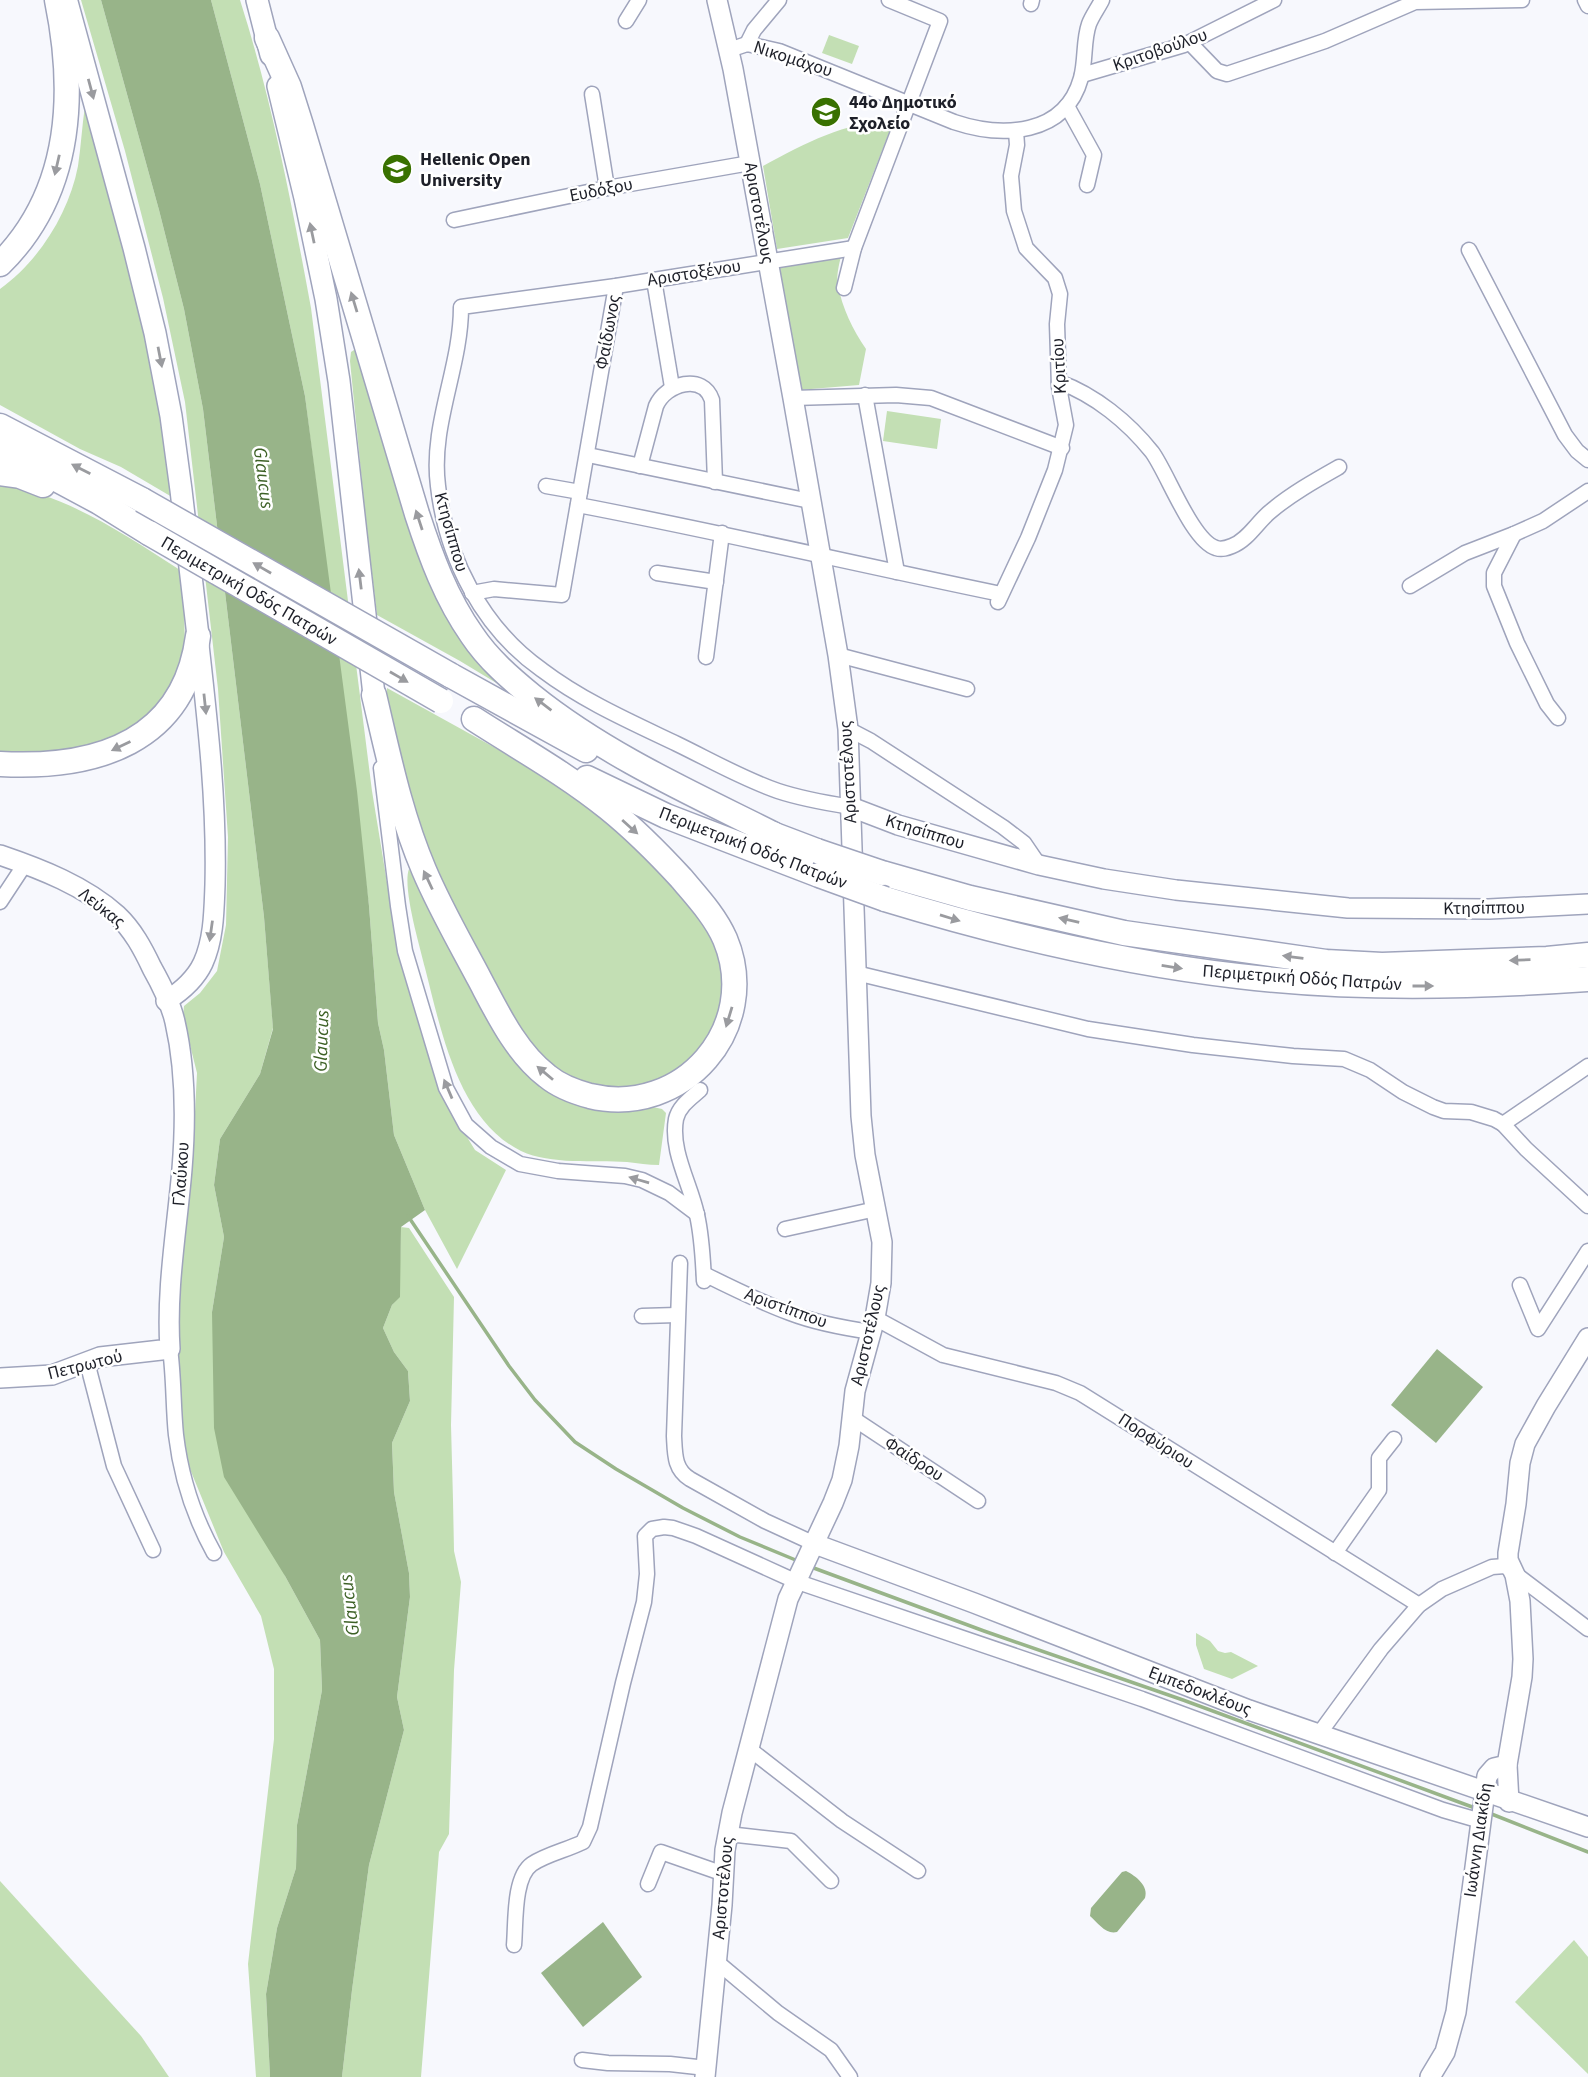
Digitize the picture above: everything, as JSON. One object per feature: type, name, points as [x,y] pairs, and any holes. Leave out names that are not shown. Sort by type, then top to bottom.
[{"type":"highway","points":[[0,264],[17,245],[42,208],[59,156],[66,114],[67,80],[66,49],[57,0]]},
{"type":"highway","points":[[267,38],[289,87],[302,125],[417,514],[438,574],[466,626],[498,666],[559,716],[639,767],[773,834]]},
{"type":"highway","name":"Περιμετρική Οδός Πατρών","points":[[0,426],[142,500],[556,735],[698,804],[882,873],[970,898],[1124,933],[1326,962],[1382,965],[1547,960],[1588,955]]},
{"type":"highway","name":"Περιμετρική Οδός Πατρών","points":[[0,449],[80,491],[441,701],[608,789],[724,839],[885,899],[988,929],[1081,950],[1158,965],[1238,976],[1406,986],[1588,979]]},
{"type":"highway","points":[[0,473],[20,476],[144,530]]},
{"type":"highway","points":[[0,764],[53,764],[84,759],[108,753],[140,737],[160,720],[178,698],[196,657],[198,636]]},
{"type":"highway","points":[[374,695],[404,816],[424,870],[504,1024],[523,1051],[547,1076],[573,1091],[600,1098],[625,1099],[653,1094],[671,1087],[703,1063],[727,1025],[735,981],[732,959],[722,932],[669,865],[608,808],[474,719]]},
{"type":"main road","points":[[66,0],[155,333],[180,478],[198,636],[214,798],[213,919],[207,954],[198,973],[180,992],[166,1001]]},
{"type":"main road","points":[[257,0],[308,211],[326,299],[374,695]]},
{"type":"main road","name":"Αριστοτέλους","points":[[705,2072],[728,1834],[788,1599],[842,1480],[856,1386],[873,1325],[883,1264],[882,1242],[862,1126],[848,729],[838,655],[750,163],[738,47],[717,0]]},
{"type":"main road","name":"Κτησίππου","points":[[851,807],[898,825],[1039,865],[1104,879],[1176,890],[1322,906],[1489,909],[1588,904]]},
{"type":"main road","name":"Λεύκας","points":[[0,855],[74,886],[100,901],[119,917],[140,944],[166,1001]]},
{"type":"main road","name":"Γλαύκου","points":[[166,1001],[175,1020],[185,1097],[183,1167],[170,1296],[170,1349]]},
{"type":"main road","name":"Ιωάννη Διακίδη","points":[[1430,2077],[1445,2052],[1456,2012],[1483,1792],[1489,1772],[1507,1765],[1522,1669],[1520,1601],[1515,1575],[1508,1560],[1521,1455],[1546,1406],[1588,1338]]},
{"type":"main road","name":"Πετρωτού","points":[[0,1378],[52,1375],[107,1356],[170,1349]]},
{"type":"main road","name":"Εμπεδοκλέους","points":[[813,1547],[962,1598],[1249,1710],[1509,1801],[1558,1815],[1588,1828]]},
{"type":"main road","points":[[1507,1765],[1509,1801]]},
{"type":"street","points":[[626,21],[639,0]]},
{"type":"street","points":[[738,47],[779,0]]},
{"type":"street","points":[[844,288],[854,248],[940,21],[889,0]]},
{"type":"street","points":[[1016,131],[1047,121],[1067,106],[1082,75],[1089,26],[1102,0]]},
{"type":"street","name":"Κριτοβούλου","points":[[1082,75],[1190,43],[1274,0]]},
{"type":"street","points":[[1190,43],[1211,66],[1220,73],[1227,74],[1325,41],[1415,2],[1522,0]]},
{"type":"street","points":[[1585,0],[1588,6]]},
{"type":"street","name":"Νικομάχου","points":[[738,47],[797,57],[970,127],[1016,131]]},
{"type":"street","points":[[592,94],[607,188]]},
{"type":"street","points":[[1067,106],[1094,156],[1087,185]]},
{"type":"street","name":"Κριτίου","points":[[897,572],[999,598],[1037,518],[1062,448],[1066,421],[1059,382],[1057,324],[1060,294],[1055,278],[1026,248],[1014,211],[1011,176],[1016,131]]},
{"type":"street","name":"Ευδόξου","points":[[454,220],[607,188],[750,163]]},
{"type":"street","name":"Αριστοξένου","points":[[616,286],[854,248]]},
{"type":"street","points":[[1469,250],[1565,435],[1588,460]]},
{"type":"street","points":[[654,279],[673,387]]},
{"type":"street","name":"Φαίδωνος","points":[[437,451],[459,334],[461,307],[616,286],[562,595],[494,589],[472,593]]},
{"type":"street","points":[[1059,382],[1086,393],[1103,405],[1146,446],[1155,457],[1185,512],[1214,548],[1226,548],[1239,543],[1271,511],[1339,467]]},
{"type":"street","points":[[640,466],[658,401],[673,387],[697,385],[706,389],[713,405],[715,482]]},
{"type":"street","points":[[546,486],[579,498],[897,572],[865,395]]},
{"type":"street","points":[[793,398],[896,395],[939,400],[1062,448]]},
{"type":"street","name":"Κτησίππου","points":[[437,451],[437,484],[445,525],[458,566],[472,593],[524,656],[589,701],[760,784],[817,802],[851,807]]},
{"type":"street","points":[[588,454],[810,501]]},
{"type":"street","points":[[1410,586],[1465,553],[1543,521],[1588,492]]},
{"type":"street","points":[[706,657],[722,533]]},
{"type":"street","points":[[1514,534],[1494,573],[1494,586],[1529,668],[1547,704],[1558,718]]},
{"type":"street","points":[[657,573],[716,582]]},
{"type":"street","points":[[838,655],[967,689]]},
{"type":"street","points":[[374,695],[405,951],[446,1088],[466,1125],[491,1147],[520,1164],[642,1180],[669,1193],[697,1214]]},
{"type":"street","points":[[848,729],[871,741],[1003,827],[1024,843],[1039,865]]},
{"type":"street","points":[[0,902],[25,864]]},
{"type":"street","points":[[856,973],[1100,1031],[1273,1054],[1344,1059],[1370,1070],[1433,1107],[1444,1111],[1471,1112],[1503,1124],[1525,1149],[1588,1206]]},
{"type":"street","points":[[1503,1124],[1588,1066]]},
{"type":"street","points":[[697,1214],[678,1152],[676,1127],[683,1105],[700,1090]]},
{"type":"street","points":[[785,1229],[876,1209]]},
{"type":"street","name":"Αριστίππου","points":[[697,1214],[704,1277],[791,1314],[823,1323],[873,1325]]},
{"type":"street","points":[[1520,1285],[1538,1329],[1588,1251]]},
{"type":"street","points":[[680,1263],[674,1436],[679,1470],[690,1479],[813,1547]]},
{"type":"street","points":[[642,1316],[677,1315]]},
{"type":"street","name":"Πορφύριου","points":[[873,1325],[960,1361],[1056,1383],[1080,1393],[1419,1605]]},
{"type":"street","points":[[170,1349],[176,1432],[181,1461],[197,1517],[214,1553]]},
{"type":"street","points":[[87,1362],[114,1466],[153,1550]]},
{"type":"street","name":"Φαίδρου","points":[[851,1417],[978,1501]]},
{"type":"street","points":[[1335,1553],[1379,1490],[1379,1458],[1394,1440]]},
{"type":"street","points":[[514,1945],[519,1886],[523,1874],[532,1864],[583,1842],[590,1827],[644,1602],[647,1574],[645,1540],[647,1532],[659,1528],[673,1528],[696,1536],[797,1578],[1142,1699],[1443,1810],[1481,1821]]},
{"type":"street","points":[[1319,1734],[1381,1649],[1419,1605],[1441,1589],[1497,1566],[1505,1566],[1588,1629]]},
{"type":"street","points":[[748,1748],[842,1821],[918,1871]]},
{"type":"street","points":[[728,1834],[791,1841],[831,1881]]},
{"type":"street","points":[[648,1884],[661,1852],[724,1874]]},
{"type":"street","points":[[717,1962],[778,2013],[831,2050],[849,2077]]},
{"type":"street","points":[[582,2060],[670,2064],[705,2072]]},
{"type":"shaded area","points":[[81,0],[101,0],[184,309],[203,409],[264,917],[273,1028],[260,1074],[220,1139],[214,1185],[224,1237],[212,1312],[285,1576],[320,1640],[322,1690],[297,1825],[296,1868],[277,1928],[266,1994],[270,2077],[256,2077],[248,1964],[274,1739],[274,1669],[261,1616],[224,1552],[183,1452],[175,1351],[197,1073],[183,1017],[184,1006],[200,993],[217,971],[226,925],[228,837],[218,689],[185,402],[163,298],[125,151]]},
{"type":"shaded area","points":[[211,0],[240,0],[272,114],[296,230],[311,308],[372,791],[391,907],[409,991],[442,1096],[475,1150],[506,1170],[457,1269],[425,1210],[394,1135],[384,1050],[378,1023],[369,906],[305,396],[260,184]]},
{"type":"shaded area","points":[[829,35],[859,46],[852,64],[822,53]]},
{"type":"shaded area","points":[[85,106],[148,340],[163,420],[172,497],[121,467],[80,449],[0,405],[0,289],[27,265],[39,250],[68,201],[78,166]]},
{"type":"shaded area","points":[[894,120],[848,238],[777,249],[763,166],[842,130]]},
{"type":"shaded area","points":[[841,256],[837,278],[842,302],[866,349],[859,385],[799,390],[780,268]]},
{"type":"shaded area","points":[[351,352],[358,352],[399,495],[521,698],[377,615],[350,361]]},
{"type":"shaded area","points":[[887,411],[941,419],[937,449],[883,441]]},
{"type":"shaded area","points":[[0,484],[25,489],[72,507],[116,530],[180,570],[185,647],[178,676],[154,713],[118,737],[61,751],[0,753]]},
{"type":"shaded area","points":[[387,688],[589,801],[692,903],[721,956],[725,986],[720,1015],[695,1058],[665,1079],[625,1089],[600,1087],[577,1081],[554,1066],[532,1046],[431,862],[413,816],[387,700]]},
{"type":"shaded area","points":[[409,869],[504,1044],[621,1111],[653,1107],[662,1109],[666,1113],[659,1165],[559,1160],[533,1155],[499,1137],[482,1118],[455,1071],[438,1018],[412,917],[407,878]]},
{"type":"shaded area","points":[[401,1227],[409,1228],[454,1297],[451,1425],[454,1551],[461,1582],[454,1670],[449,1834],[439,1852],[421,2077],[342,2077],[369,1865],[404,1730],[397,1697],[410,1597],[409,1573],[394,1492],[392,1443],[410,1401],[408,1371],[394,1352],[383,1328],[392,1305],[399,1297]]},
{"type":"shaded area","points":[[1196,1633],[1210,1641],[1218,1651],[1231,1652],[1258,1666],[1232,1679],[1204,1669],[1196,1645]]},
{"type":"shaded area","points":[[0,1881],[141,2036],[169,2077],[0,2077]]},
{"type":"shaded area","points":[[1574,1940],[1588,1957],[1588,2074],[1515,2002]]},
{"type":"water","name":"Glaucus","points":[[101,0],[211,0],[260,184],[305,396],[357,791],[378,1023],[384,1050],[394,1135],[425,1210],[401,1227],[400,1297],[392,1305],[383,1328],[394,1352],[408,1371],[410,1401],[392,1443],[394,1492],[409,1573],[410,1597],[397,1697],[404,1730],[369,1865],[342,2077],[270,2077],[266,1994],[277,1928],[296,1868],[297,1825],[322,1690],[320,1640],[285,1576],[224,1477],[214,1428],[212,1312],[224,1237],[214,1185],[220,1139],[260,1074],[273,1029],[264,917],[203,409],[184,309]]},
{"type":"water","points":[[1437,1349],[1483,1387],[1436,1443],[1391,1405]]},
{"type":"water","points":[[1126,1871],[1143,1886],[1145,1898],[1117,1932],[1109,1932],[1090,1916],[1091,1908],[1122,1872]]},
{"type":"water","points":[[603,1922],[642,1977],[583,2027],[541,1973]]},
{"type":"waterway","points":[[408,1216],[509,1366],[535,1400],[575,1442],[683,1508],[740,1537],[798,1561]]},
{"type":"waterway","points":[[811,1567],[1475,1808]]},
{"type":"waterway","points":[[1489,1813],[1588,1852]]},
{"type":"place","name":"44ο Δημοτικό Σχολείο","points":[[826,112]]},
{"type":"place","name":"Hellenic Open University","points":[[397,169]]}]
